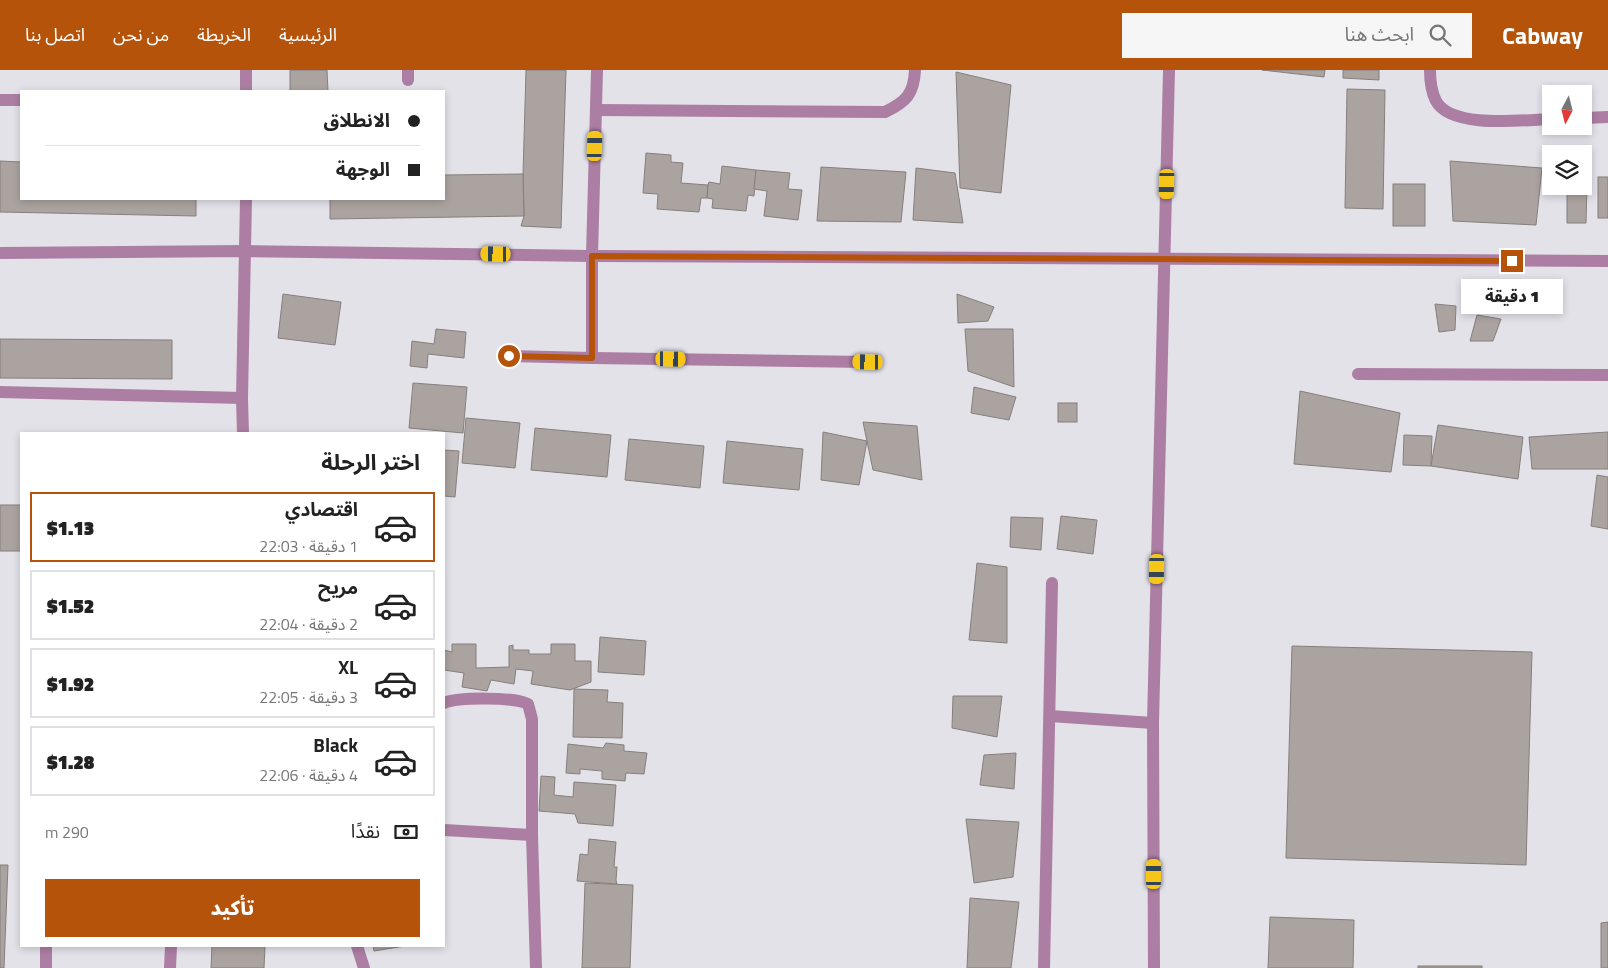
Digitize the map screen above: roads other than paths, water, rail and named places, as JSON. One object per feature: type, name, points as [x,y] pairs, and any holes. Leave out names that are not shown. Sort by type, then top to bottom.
[{"type":"street","points":[[246,70],[246,90]]},
{"type":"street","points":[[592,358],[592,256],[597,70]]},
{"type":"street","points":[[596,110],[885,112],[898,106],[909,96],[913,86],[914,70]]},
{"type":"street","points":[[1154,968],[1153,723],[1170,70]]},
{"type":"street","points":[[1430,70],[1430,81],[1436,102],[1452,115],[1466,119],[1498,121],[1542,119]]},
{"type":"street","points":[[0,100],[20,100]]},
{"type":"street","points":[[1592,118],[1608,117]]},
{"type":"street","points":[[243,432],[246,200]]},
{"type":"street","points":[[0,254],[246,251],[592,256],[1608,261]]},
{"type":"street","points":[[509,356],[868,362]]},
{"type":"street","points":[[1358,374],[1608,375]]},
{"type":"street","points":[[0,392],[242,398]]},
{"type":"street","points":[[1044,968],[1052,583]]},
{"type":"street","points":[[445,703],[458,699],[515,700],[528,704],[532,719],[532,835],[536,968]]},
{"type":"street","points":[[1050,716],[1153,723]]},
{"type":"street","points":[[445,830],[532,835]]},
{"type":"street","points":[[46,947],[46,968]]},
{"type":"street","points":[[170,968],[171,947]]},
{"type":"street","points":[[357,947],[364,968]]}]
